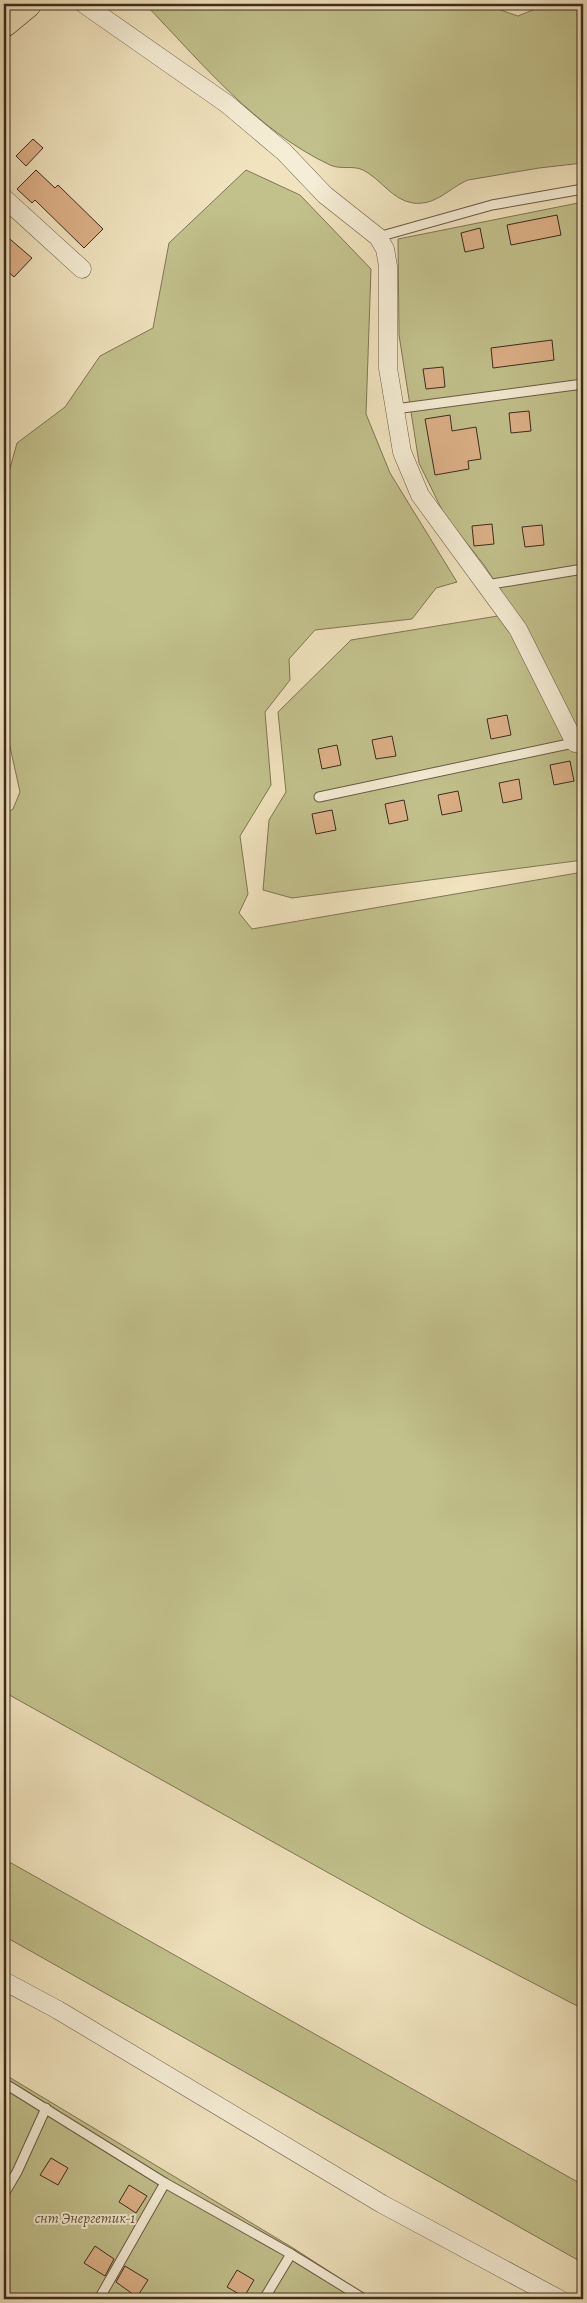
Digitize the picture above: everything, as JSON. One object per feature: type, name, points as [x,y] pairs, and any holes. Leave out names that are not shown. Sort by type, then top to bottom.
[{"type":"main road","points":[[4,23],[28,4]]},
{"type":"street","points":[[84,4],[227,104],[284,152],[326,195],[378,237],[385,249],[388,266],[388,368],[402,452],[420,495],[518,630],[579,742]]},
{"type":"street","points":[[4,198],[82,269]]},
{"type":"street","points":[[4,1981],[58,2010],[382,2204],[559,2299]]},
{"type":"lane","points":[[378,237],[492,206],[583,189]]},
{"type":"lane","points":[[395,410],[583,384]]},
{"type":"lane","points":[[486,585],[583,568]]},
{"type":"lane","points":[[319,797],[579,742]]},
{"type":"lane","points":[[4,2083],[165,2183],[291,2254],[364,2299]]},
{"type":"lane","points":[[4,2194],[17,2172],[46,2108]]},
{"type":"lane","points":[[99,2299],[165,2183]]},
{"type":"lane","points":[[264,2299],[291,2254]]},
{"type":"green space","points":[[145,4],[483,4],[518,16],[548,4],[583,4],[583,163],[468,180],[429,202],[413,203],[406,201],[393,194],[363,170],[330,165],[278,133],[231,93]]},
{"type":"green space","points":[[246,170],[300,195],[371,269],[366,414],[390,473],[457,582],[436,588],[412,619],[315,630],[289,659],[290,680],[265,712],[271,785],[240,836],[248,894],[239,913],[252,929],[583,872],[583,2009],[422,1925],[4,1692],[4,815],[13,809],[20,792],[7,733],[4,729],[4,490],[17,443],[65,407],[100,356],[153,328],[169,243]]},
{"type":"green space","points":[[583,202],[583,860],[292,898],[263,890],[269,820],[286,792],[278,712],[351,640],[516,613],[484,565],[444,514],[419,463],[399,335],[398,239]]},
{"type":"green space","points":[[4,1859],[583,2185],[583,2263],[4,1936]]},
{"type":"green space","name":"снт Энергетик-1","points":[[4,2074],[293,2248],[372,2299],[4,2299]]},
{"type":"building","points":[[33,139],[43,148],[26,166],[16,156]]},
{"type":"building","points":[[36,170],[55,188],[58,185],[103,229],[84,248],[35,200],[32,203],[17,189]]},
{"type":"building","points":[[557,215],[561,235],[511,245],[507,225]]},
{"type":"building","points":[[480,228],[484,248],[465,252],[461,233]]},
{"type":"building","points":[[4,234],[32,258],[14,277],[4,268]]},
{"type":"building","points":[[552,340],[554,360],[493,368],[491,348]]},
{"type":"building","points":[[443,367],[445,387],[426,389],[423,369]]},
{"type":"building","points":[[529,411],[531,431],[511,433],[509,413]]},
{"type":"building","points":[[450,415],[452,431],[476,427],[481,459],[468,461],[469,469],[435,475],[425,419]]},
{"type":"building","points":[[492,524],[494,544],[474,546],[472,526]]},
{"type":"building","points":[[542,525],[544,545],[525,547],[522,527]]},
{"type":"building","points":[[507,715],[511,735],[491,739],[487,719]]},
{"type":"building","points":[[392,736],[396,756],[376,759],[372,740]]},
{"type":"building","points":[[337,745],[341,765],[322,769],[318,749]]},
{"type":"building","points":[[570,761],[574,781],[554,785],[550,765]]},
{"type":"building","points":[[519,779],[522,799],[503,803],[499,783]]},
{"type":"building","points":[[458,791],[462,811],[442,815],[438,795]]},
{"type":"building","points":[[404,800],[408,820],[389,824],[385,804]]},
{"type":"building","points":[[332,810],[336,830],[316,834],[312,814]]},
{"type":"building","points":[[51,2158],[68,2168],[58,2185],[40,2175]]},
{"type":"building","points":[[129,2185],[147,2196],[136,2213],[119,2202]]},
{"type":"building","points":[[95,2246],[114,2259],[105,2276],[84,2263]]},
{"type":"building","points":[[125,2266],[148,2280],[137,2297],[116,2282]]},
{"type":"building","points":[[237,2270],[254,2280],[244,2297],[227,2287]]}]
